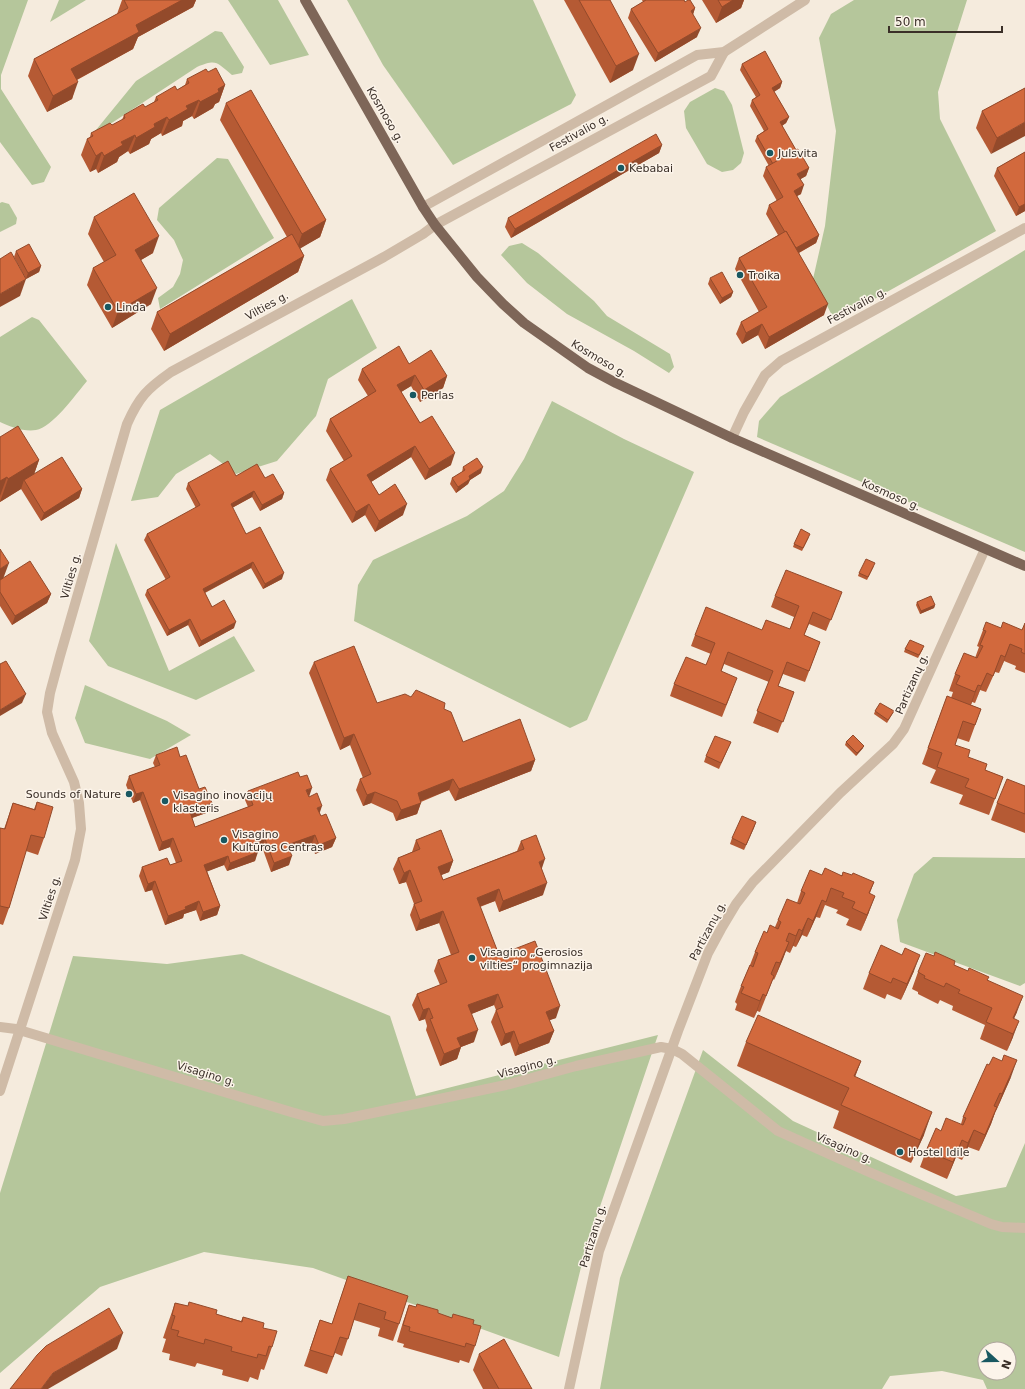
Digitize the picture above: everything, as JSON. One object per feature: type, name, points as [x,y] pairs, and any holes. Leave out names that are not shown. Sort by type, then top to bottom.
[{"type":"main road","name":"Kosmoso g.","points":[[305,0],[423,207],[435,225],[477,277],[524,323],[588,368],[616,383],[732,438],[1025,566]]},
{"type":"street","name":"Festivalio g.","points":[[423,207],[697,55],[724,52],[805,0]]},
{"type":"street","name":"Festivalio g.","points":[[435,225],[711,76],[724,52]]},
{"type":"street","name":"Vilties g.","points":[[0,1091],[75,860],[81,829],[79,803],[74,782],[52,733],[47,712],[50,693],[127,424],[135,405],[149,388],[171,372],[384,257],[423,234],[435,225]]},
{"type":"street","name":"Festivalio g.","points":[[732,438],[744,412],[765,374],[781,361],[1025,228]]},
{"type":"street","name":"Partizanų g.","points":[[569,1389],[599,1251],[708,953],[736,904],[753,882],[840,793],[893,744],[904,730],[986,549]]},
{"type":"street","name":"Visagino g.","points":[[0,1027],[20,1030],[324,1121],[344,1119],[506,1085],[576,1066],[660,1047],[672,1049],[687,1058],[778,1131],[990,1224],[1002,1228],[1025,1228]]},
{"type":"green space","points":[[0,0],[28,0],[1,75],[1,89],[51,167],[44,182],[32,185],[0,142]]},
{"type":"green space","points":[[59,0],[86,0],[50,22]]},
{"type":"green space","points":[[228,0],[278,0],[309,55],[270,65]]},
{"type":"green space","points":[[347,0],[533,0],[576,95],[571,104],[453,165],[383,65]]},
{"type":"green space","points":[[854,0],[967,0],[938,92],[940,119],[996,231],[835,321],[813,279],[825,226],[836,131],[819,38],[831,14]]},
{"type":"green space","points":[[215,31],[222,32],[244,67],[242,73],[232,75],[216,63],[209,63],[197,67],[98,132],[96,130],[136,81]]},
{"type":"green space","points":[[715,88],[724,91],[732,105],[744,153],[741,163],[733,170],[722,172],[707,164],[686,128],[684,111],[690,102]]},
{"type":"green space","points":[[217,158],[228,159],[274,238],[160,309],[158,298],[173,287],[180,274],[183,260],[174,240],[157,220],[159,208]]},
{"type":"green space","points":[[2,202],[9,204],[17,218],[16,224],[0,232],[0,203]]},
{"type":"green space","points":[[522,243],[538,253],[594,301],[607,316],[670,354],[674,367],[669,373],[634,351],[567,314],[527,283],[501,255],[509,246]]},
{"type":"green space","points":[[1025,250],[1025,552],[757,437],[759,421],[780,397]]},
{"type":"green space","points":[[352,299],[377,348],[328,379],[316,416],[277,461],[236,474],[210,454],[176,474],[158,497],[131,501],[160,410]]},
{"type":"green space","points":[[32,317],[39,320],[87,381],[70,402],[49,423],[36,430],[27,430],[18,429],[0,422],[0,337]]},
{"type":"green space","points":[[552,401],[624,439],[694,472],[587,720],[570,728],[354,621],[358,585],[373,560],[467,516],[504,491],[524,459]]},
{"type":"green space","points":[[116,543],[169,671],[234,636],[255,671],[196,700],[108,666],[89,641]]},
{"type":"green space","points":[[85,685],[167,721],[191,735],[150,759],[85,743],[75,718]]},
{"type":"green space","points":[[933,857],[1025,858],[1025,983],[1020,986],[900,942],[897,920],[914,874]]},
{"type":"green space","points":[[242,954],[390,1016],[416,1096],[658,1035],[585,1251],[559,1357],[313,1268],[204,1252],[100,1287],[0,1373],[0,1193],[73,956],[167,964]]},
{"type":"green space","points":[[703,1050],[793,1121],[956,1196],[1006,1187],[1025,1143],[1025,1389],[987,1389],[983,1381],[1017,1381],[1017,1341],[977,1341],[977,1379],[942,1371],[890,1376],[882,1389],[600,1389],[620,1278]]},
{"type":"building","points":[[124,0],[182,0],[136,25],[139,32],[71,69],[78,82],[53,96],[34,59],[128,8]]},
{"type":"building","points":[[579,0],[610,0],[639,54],[616,66]]},
{"type":"building","points":[[646,0],[684,0],[685,2],[690,0],[695,8],[691,11],[701,28],[658,53],[631,9]]},
{"type":"building","points":[[718,0],[733,0],[722,7]]},
{"type":"building","points":[[765,51],[782,82],[772,88],[789,117],[780,122],[796,150],[773,164],[757,136],[768,129],[752,100],[760,95],[742,64]]},
{"type":"building","points":[[216,68],[225,85],[218,89],[219,92],[200,102],[199,100],[186,106],[188,109],[169,120],[167,117],[154,124],[155,127],[136,138],[135,135],[121,142],[123,145],[104,156],[102,152],[96,156],[87,139],[93,136],[91,133],[110,123],[112,125],[125,118],[124,115],[143,104],[145,107],[158,100],[156,97],[175,86],[177,90],[189,83],[187,79],[206,69],[208,72]]},
{"type":"building","points":[[1025,88],[1025,122],[997,138],[982,111]]},
{"type":"building","points":[[251,90],[326,220],[302,234],[226,103]]},
{"type":"building","points":[[656,134],[662,145],[515,229],[508,218]]},
{"type":"building","points":[[798,149],[809,168],[797,174],[804,185],[794,191],[819,235],[796,248],[769,205],[783,197],[766,167]]},
{"type":"building","points":[[1025,152],[1025,204],[1019,207],[997,168]]},
{"type":"building","points":[[134,193],[159,236],[135,250],[157,288],[118,311],[93,268],[116,255],[94,217]]},
{"type":"building","points":[[786,231],[828,304],[769,337],[762,324],[746,333],[741,322],[767,307],[739,258]]},
{"type":"building","points":[[292,234],[304,256],[170,334],[157,312]]},
{"type":"building","points":[[29,244],[41,266],[28,273],[16,251]]},
{"type":"building","points":[[11,252],[26,279],[0,294],[0,259]]},
{"type":"building","points":[[722,272],[733,292],[722,298],[710,278]]},
{"type":"building","points":[[399,346],[409,364],[431,350],[447,376],[424,390],[415,375],[397,385],[420,423],[432,416],[455,453],[429,469],[415,446],[367,475],[379,495],[395,484],[407,504],[379,521],[369,504],[356,512],[330,469],[352,456],[330,419],[376,391],[362,369]]},
{"type":"building","points":[[18,426],[39,460],[8,479],[7,477],[0,481],[0,437]]},
{"type":"building","points":[[62,457],[82,489],[44,513],[24,480]]},
{"type":"building","points":[[477,458],[483,467],[469,476],[470,479],[458,487],[452,478],[465,470],[463,467]]},
{"type":"building","points":[[228,461],[236,476],[257,464],[265,478],[273,474],[284,493],[262,505],[254,491],[231,504],[246,534],[260,527],[284,573],[265,584],[253,562],[203,589],[212,607],[224,600],[236,622],[201,641],[190,619],[169,630],[147,590],[170,577],[147,534],[200,505],[188,483]]},
{"type":"building","points":[[801,529],[810,534],[803,548],[794,544]]},
{"type":"building","points":[[0,549],[9,563],[0,569]]},
{"type":"building","points":[[866,559],[875,563],[868,577],[859,573]]},
{"type":"building","points":[[30,561],[51,594],[15,616],[0,592],[0,580]]},
{"type":"building","points":[[786,570],[842,592],[831,620],[813,612],[804,635],[820,642],[809,671],[787,662],[778,686],[794,692],[783,722],[757,711],[773,671],[728,652],[721,671],[737,678],[726,705],[674,684],[686,657],[706,665],[715,643],[695,635],[706,607],[762,630],[766,620],[790,629],[799,606],[775,596]]},
{"type":"building","points":[[931,596],[935,605],[921,611],[917,602]]},
{"type":"building","points":[[986,622],[1001,628],[1003,622],[1022,630],[1025,623],[1025,654],[1021,652],[1022,649],[1010,644],[1005,657],[1001,655],[993,676],[987,673],[981,686],[978,685],[975,692],[956,684],[960,676],[955,674],[964,653],[977,658],[983,646],[980,645],[986,631],[983,630]]},
{"type":"building","points":[[910,640],[924,646],[919,655],[905,649]]},
{"type":"building","points":[[354,646],[377,703],[405,694],[411,697],[416,690],[445,703],[444,709],[451,712],[463,742],[520,719],[535,760],[459,789],[453,779],[418,793],[421,803],[401,810],[397,801],[375,792],[367,795],[360,779],[371,774],[354,734],[344,738],[314,662]]},
{"type":"building","points":[[6,661],[26,694],[0,710],[0,664]]},
{"type":"building","points":[[947,696],[981,709],[975,725],[963,721],[955,745],[970,750],[968,757],[987,764],[985,770],[1003,777],[995,799],[965,787],[969,779],[937,767],[942,753],[928,748]]},
{"type":"building","points":[[880,703],[894,711],[888,720],[875,711]]},
{"type":"building","points":[[853,735],[864,746],[857,753],[846,742]]},
{"type":"building","points":[[715,736],[731,742],[721,763],[706,756]]},
{"type":"building","points":[[177,747],[180,757],[186,755],[199,789],[205,787],[212,803],[190,812],[195,827],[253,805],[248,791],[298,772],[300,777],[307,775],[312,788],[306,790],[309,797],[317,793],[322,806],[317,808],[321,816],[326,814],[336,838],[319,845],[315,835],[287,845],[292,856],[274,863],[265,839],[254,843],[258,852],[230,863],[228,856],[204,865],[220,906],[203,912],[199,901],[185,907],[186,909],[168,916],[155,881],[148,884],[142,867],[167,858],[170,865],[182,861],[173,838],[162,842],[143,792],[136,794],[129,776],[160,765],[156,755]]},
{"type":"building","points":[[1007,779],[1025,786],[1025,814],[997,803]]},
{"type":"building","points":[[37,802],[53,807],[44,838],[31,835],[9,908],[0,906],[0,828],[5,829],[13,803],[35,810]]},
{"type":"building","points":[[742,816],[756,822],[746,845],[732,838]]},
{"type":"building","name":"Visagino „Gerosios vilties“ progimnazija","points":[[441,830],[453,861],[438,867],[443,880],[524,849],[521,841],[536,835],[545,859],[539,862],[547,883],[503,901],[499,889],[477,898],[499,955],[535,941],[560,1006],[546,1012],[554,1031],[519,1045],[514,1031],[505,1034],[496,1010],[503,1007],[498,994],[468,1005],[478,1030],[457,1038],[461,1047],[444,1054],[430,1019],[433,1018],[429,1008],[423,1010],[417,994],[447,982],[438,960],[459,952],[443,911],[420,920],[414,904],[422,901],[410,870],[404,873],[398,858],[420,849],[416,840]]},
{"type":"building","points":[[825,868],[842,876],[843,872],[852,875],[853,873],[874,882],[869,893],[875,896],[867,915],[852,908],[855,902],[842,897],[844,893],[831,888],[826,902],[822,900],[813,921],[808,918],[802,931],[799,929],[796,936],[789,933],[786,941],[789,942],[780,963],[776,962],[771,974],[774,976],[766,996],[763,994],[760,1001],[741,993],[744,987],[741,986],[750,965],[753,967],[758,953],[755,952],[764,931],[767,933],[770,925],[778,929],[781,922],[778,920],[787,899],[800,904],[805,893],[801,891],[810,870],[822,875]]},
{"type":"building","points":[[881,945],[902,955],[905,948],[920,955],[907,984],[893,978],[891,983],[869,973]]},
{"type":"building","points":[[935,952],[955,961],[954,965],[968,971],[969,968],[989,977],[987,980],[1023,996],[1013,1018],[1019,1021],[1013,1034],[986,1022],[992,1008],[958,993],[960,990],[946,983],[944,987],[924,978],[925,976],[918,972],[926,953],[934,956]]},
{"type":"building","points":[[758,1015],[861,1061],[854,1076],[932,1112],[920,1140],[841,1105],[849,1088],[746,1042]]},
{"type":"building","points":[[1004,1055],[1017,1060],[1002,1094],[1000,1093],[994,1106],[997,1107],[985,1135],[974,1130],[968,1143],[962,1140],[953,1162],[926,1151],[936,1128],[941,1131],[946,1118],[963,1125],[966,1118],[963,1117],[987,1064],[989,1065],[993,1057],[1002,1061]]},
{"type":"building","points":[[348,1276],[408,1296],[399,1324],[384,1319],[386,1312],[359,1303],[348,1339],[340,1337],[333,1357],[310,1350],[320,1320],[332,1324]]},
{"type":"building","points":[[189,1302],[217,1310],[216,1314],[242,1322],[243,1317],[264,1323],[263,1328],[277,1331],[272,1347],[269,1346],[266,1356],[258,1354],[257,1358],[231,1351],[232,1347],[205,1339],[204,1344],[177,1336],[179,1331],[171,1329],[175,1316],[172,1315],[175,1303],[188,1306]]},
{"type":"building","points":[[417,1304],[438,1310],[438,1313],[452,1318],[453,1314],[474,1320],[473,1324],[481,1326],[475,1346],[466,1343],[465,1347],[409,1331],[410,1327],[403,1325],[409,1305],[416,1307]]},
{"type":"building","points":[[109,1308],[123,1333],[53,1373],[41,1389],[10,1389],[46,1346]]},
{"type":"building","points":[[504,1339],[532,1389],[499,1389],[479,1354]]},
{"type":"place","name":"Julsvita","points":[[770,153]]},
{"type":"place","name":"Kebabai","points":[[621,168]]},
{"type":"place","name":"Troika","points":[[740,275]]},
{"type":"place","name":"Linda","points":[[108,307]]},
{"type":"place","name":"Perlas","points":[[413,395]]},
{"type":"place","name":"Sounds of Nature","points":[[129,794]]},
{"type":"place","name":"Visagino inovacijų klasteris","points":[[165,801]]},
{"type":"place","name":"Visagino Kultūros Centras","points":[[224,840]]},
{"type":"place","name":"Visagino „Gerosios vilties“ progimnazija","points":[[472,958]]},
{"type":"place","name":"Hostel Idile","points":[[900,1152]]}]
